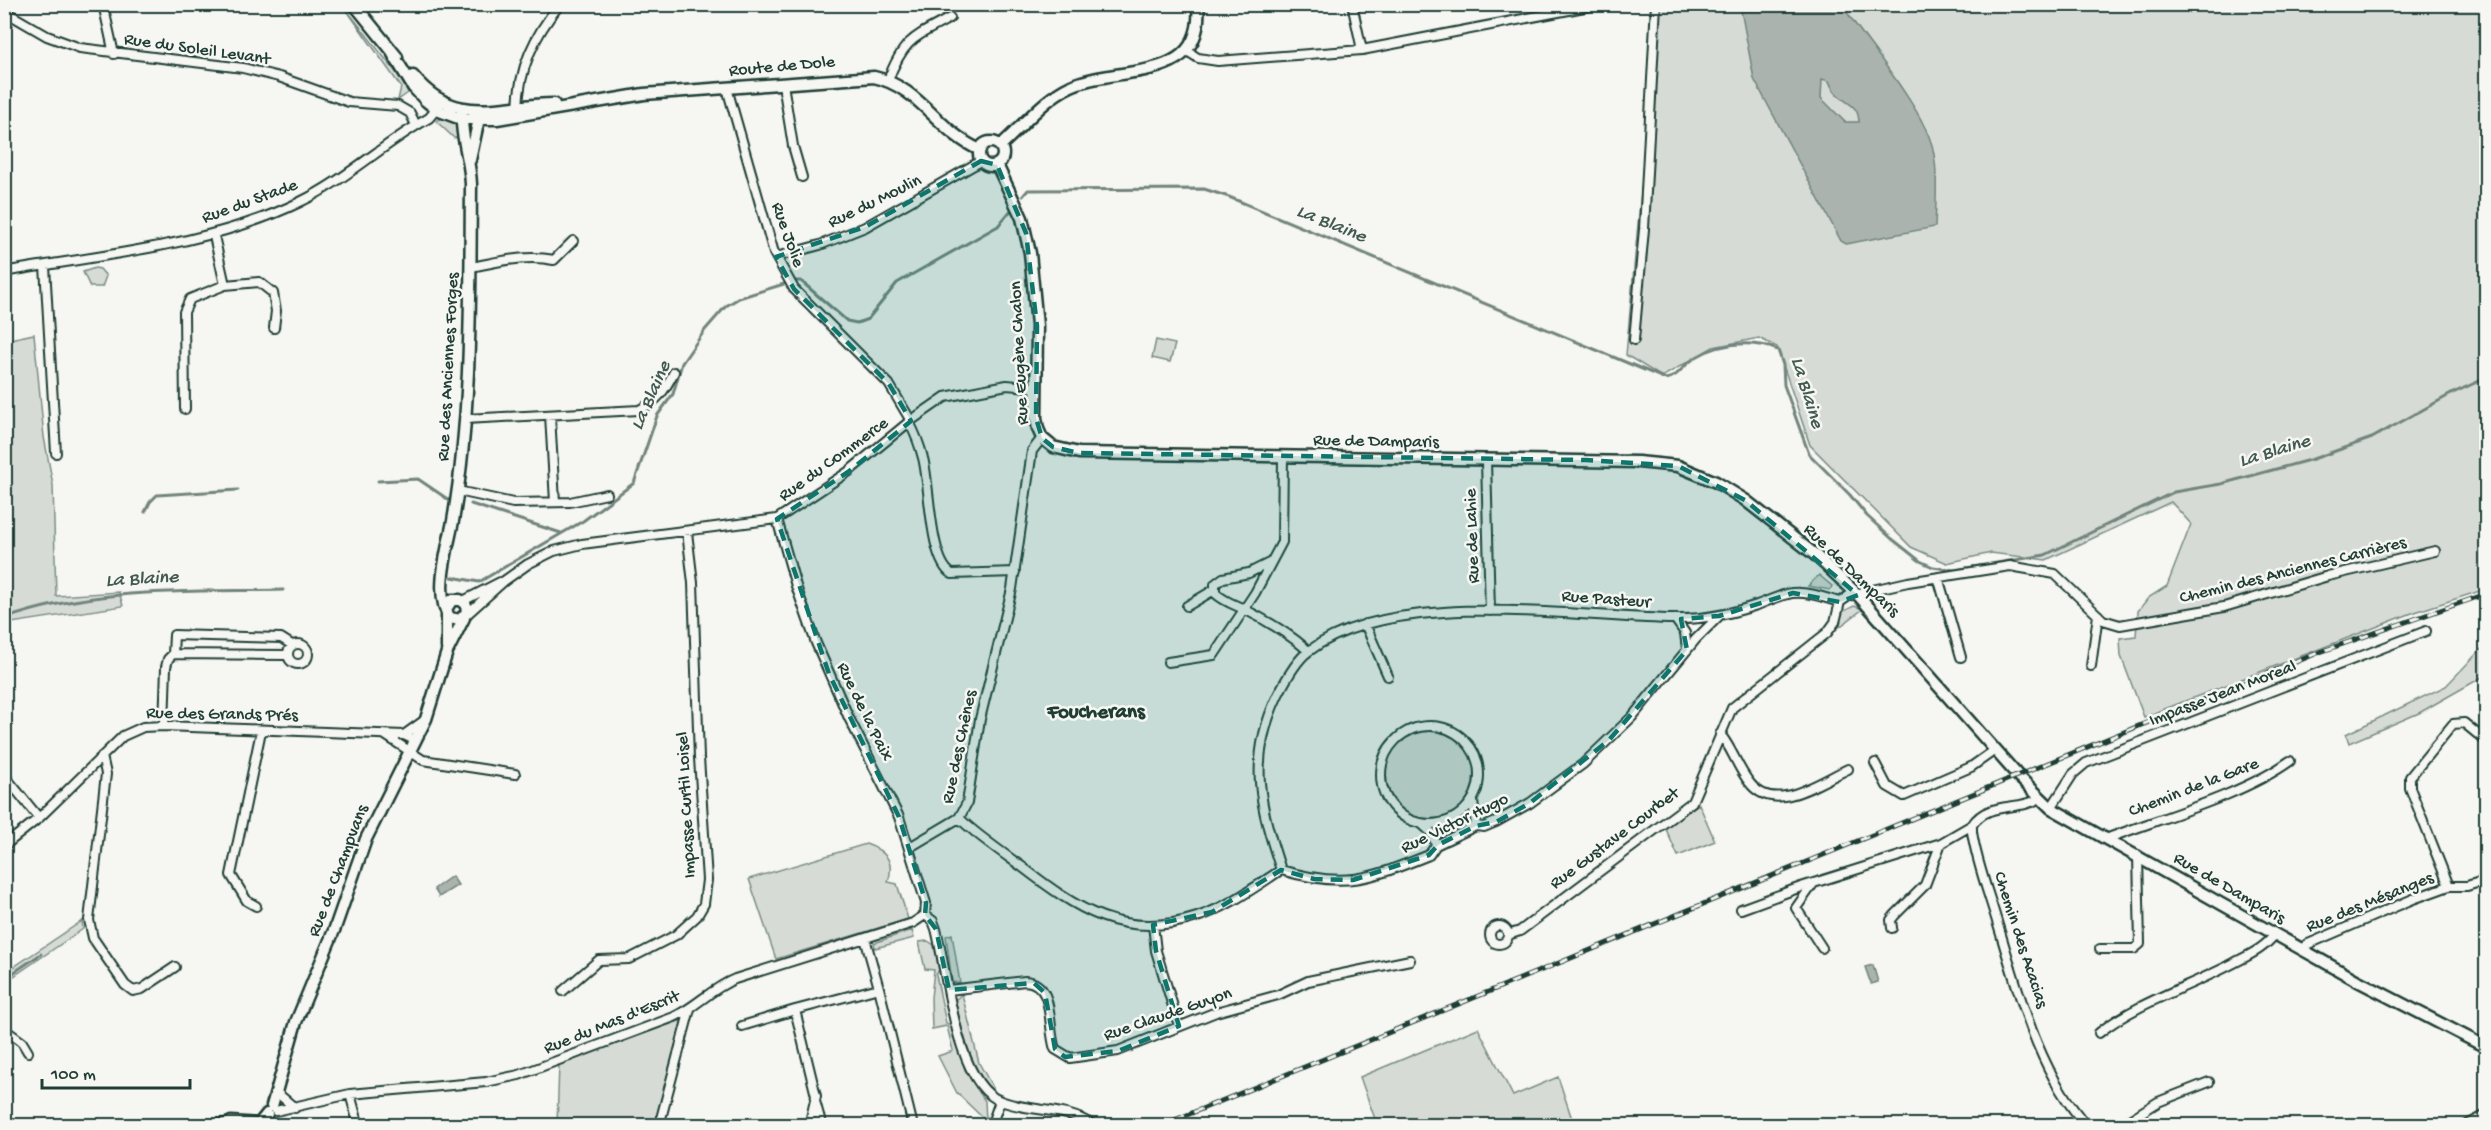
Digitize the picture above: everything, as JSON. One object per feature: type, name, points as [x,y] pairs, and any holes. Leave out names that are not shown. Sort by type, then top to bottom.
[{"type":"main road","name":"Route de Dole","points":[[354,4],[393,54],[439,106],[462,114],[480,115],[563,106],[644,94],[874,77],[888,80]]},
{"type":"main road","points":[[1000,146],[1054,96],[1072,86],[1165,65],[1187,51],[1197,30],[1198,4]]},
{"type":"main road","points":[[888,80],[910,94],[955,137],[981,156],[990,166],[997,165],[1004,155],[1000,146],[989,142],[981,156]]},
{"type":"main road","name":"Rue des Anciennes Forges","points":[[462,114],[465,151],[470,160]]},
{"type":"main road","name":"Rue des Anciennes Forges","points":[[447,611],[441,590],[458,490],[465,419],[470,267],[470,160],[480,115]]},
{"type":"main road","name":"Rue Eugène Chalon","points":[[997,165],[1022,218],[1030,253],[1037,326],[1036,418],[1042,438]]},
{"type":"main road","name":"Rue de Damparis","points":[[1042,438],[1053,447],[1079,453],[1638,462],[1671,465],[1693,471],[1716,482],[1764,515],[1814,554],[1858,595],[1995,750],[2051,808],[2444,1028],[2487,1047]]},
{"type":"main road","points":[[444,575],[448,587],[467,607],[465,616],[454,620],[447,611],[452,600],[461,601]]},
{"type":"main road","name":"Rue de Champvans","points":[[447,611],[447,652]]},
{"type":"main road","name":"Rue de Champvans","points":[[258,1125],[270,1110],[296,1022],[335,928],[366,839],[426,719],[447,652],[465,616]]},
{"type":"main road","points":[[236,1124],[270,1110]]},
{"type":"main road","points":[[236,1124],[258,1125]]},
{"type":"street","points":[[103,4],[114,54]]},
{"type":"street","points":[[518,110],[522,75],[528,54],[540,30],[560,4]]},
{"type":"street","points":[[1352,4],[1362,50]]},
{"type":"street","points":[[1187,51],[1198,57],[1218,61],[1362,50],[1600,4]]},
{"type":"street","points":[[1634,340],[1644,229],[1656,4]]},
{"type":"street","name":"Rue du Soleil Levant","points":[[4,11],[64,44],[114,54],[243,68],[266,73],[349,102],[398,106],[410,113],[416,125]]},
{"type":"street","points":[[888,80],[899,54],[910,40],[950,18]]},
{"type":"street","points":[[783,84],[793,146],[802,177]]},
{"type":"street","name":"Rue Jolie","points":[[727,88],[776,257],[794,289],[889,384],[910,422],[923,459],[938,553],[945,569],[952,574],[1015,572]]},
{"type":"street","name":"Rue du Stade","points":[[4,272],[214,236],[298,203],[319,192],[416,125],[439,106]]},
{"type":"street","name":"Rue du Moulin","points":[[776,257],[820,245],[865,227],[981,156]]},
{"type":"street","points":[[214,236],[225,285]]},
{"type":"street","points":[[470,267],[510,258],[536,256],[554,260],[573,241]]},
{"type":"street","points":[[45,266],[56,453]]},
{"type":"street","points":[[185,409],[183,386],[185,307],[195,295],[225,285],[259,282],[273,293],[276,311],[274,328]]},
{"type":"street","points":[[465,419],[639,410],[653,404],[665,391],[674,372]]},
{"type":"street","name":"Rue du Commerce","points":[[461,601],[504,580],[540,557],[571,546],[777,519],[848,472],[910,422],[952,394],[1007,385],[1037,388]]},
{"type":"street","points":[[550,415],[555,502]]},
{"type":"street","name":"Rue des Chênes","points":[[1042,438],[1032,451],[1015,572],[980,719],[967,803],[959,818],[1072,904],[1111,920],[1152,925],[1183,921],[1212,912],[1281,870]]},
{"type":"street","points":[[1168,662],[1214,654],[1245,609],[1272,561],[1284,533],[1283,458]]},
{"type":"street","name":"Rue de Lahie","points":[[1486,460],[1490,611]]},
{"type":"street","points":[[458,490],[513,502],[570,502],[607,494]]},
{"type":"street","name":"Rue de la Paix","points":[[777,519],[796,586],[824,664],[899,817],[910,847],[927,908],[925,915],[933,921],[936,929],[949,990],[972,1071],[989,1095],[1000,1101]]},
{"type":"street","name":"Impasse Curtil Loisel","points":[[563,991],[599,960],[628,959],[676,935],[697,916],[704,904],[707,880],[699,758],[693,583],[687,532]]},
{"type":"street","name":"Chemin des Anciennes Carrières","points":[[1858,595],[1938,577],[2010,566],[2055,574],[2103,620],[2120,625],[2224,607],[2328,576],[2435,551]]},
{"type":"street","points":[[1187,606],[1214,590],[1215,584],[1222,578],[1249,573],[1272,561]]},
{"type":"street","points":[[1938,577],[1961,657]]},
{"type":"street","name":"Rue du Commerce","points":[[465,616],[504,580]]},
{"type":"street","points":[[1214,590],[1224,601],[1245,609],[1289,636],[1308,651]]},
{"type":"street","name":"Rue Pasteur","points":[[1281,870],[1259,793],[1260,751],[1274,704],[1308,651],[1337,633],[1365,624],[1406,617],[1490,611],[1563,612],[1675,619],[1719,616],[1793,593],[1840,602]]},
{"type":"street","points":[[1840,602],[1850,595],[1858,595]]},
{"type":"street","name":"Rue Gustave Courbet","points":[[1508,935],[1520,931],[1692,802],[1726,718],[1740,700],[1831,628],[1840,602]]},
{"type":"street","points":[[2091,666],[2098,615]]},
{"type":"street","name":"Rue Victor Hugo","points":[[1281,870],[1333,882],[1353,880],[1429,855],[1436,845],[1476,826],[1490,825],[1522,808],[1583,764],[1632,717],[1687,650],[1719,616]]},
{"type":"street","points":[[1675,619],[1685,633],[1687,650]]},
{"type":"street","points":[[1365,624],[1388,676]]},
{"type":"street","name":"Impasse Jean Moreal","points":[[2051,808],[2073,774],[2086,763],[2426,631]]},
{"type":"street","points":[[164,726],[166,667],[168,659],[173,654],[174,636],[281,638],[292,645],[300,644],[305,647],[307,658],[302,663],[295,663],[288,655],[173,654]]},
{"type":"street","points":[[288,655],[292,645]]},
{"type":"street","points":[[404,735],[426,719]]},
{"type":"street","points":[[2450,886],[2410,788],[2410,777],[2453,724],[2464,723],[2487,741]]},
{"type":"street","name":"Rue des Grands Prés","points":[[4,846],[39,818],[130,732],[151,726],[404,735],[415,740]]},
{"type":"street","points":[[1436,845],[1432,833],[1421,823],[1403,816],[1394,807],[1382,783],[1383,762],[1389,748],[1410,730],[1422,726],[1440,727],[1456,733],[1466,741],[1479,768],[1479,780],[1473,798],[1472,813],[1476,826]]},
{"type":"street","points":[[256,906],[247,901],[231,875],[261,731]]},
{"type":"street","points":[[1720,734],[1749,782],[1760,794],[1775,798],[1795,794],[1848,769]]},
{"type":"street","points":[[385,735],[423,760],[514,774]]},
{"type":"street","points":[[1875,763],[1887,786],[1904,796],[1971,768],[1995,750]]},
{"type":"street","points":[[102,756],[106,774],[89,920],[90,932],[132,991],[142,989],[175,967]]},
{"type":"street","name":"Chemin de la Gare","points":[[2106,838],[2262,779],[2290,761]]},
{"type":"street","points":[[4,775],[39,818]]},
{"type":"street","points":[[1421,823],[1449,820],[1465,809],[1473,798]]},
{"type":"street","points":[[1741,909],[1814,883],[1941,843],[1972,825],[1982,813],[1994,808],[2020,805],[2040,798]]},
{"type":"street","points":[[910,847],[959,818]]},
{"type":"street","name":"Chemin des Acacias","points":[[1972,825],[1979,862],[2038,1042],[2066,1100],[2087,1125]]},
{"type":"street","points":[[1892,928],[1895,915],[1925,885],[1941,843]]},
{"type":"street","points":[[2100,949],[2134,949],[2140,944],[2138,855]]},
{"type":"street","name":"Rue des Mésanges","points":[[2302,949],[2306,945],[2366,919],[2450,886],[2467,886],[2487,880]]},
{"type":"street","points":[[1814,883],[1796,908],[1822,948]]},
{"type":"street","name":"Rue du Mas d'Escrit","points":[[270,1110],[295,1108],[350,1094],[486,1082],[519,1075],[690,1010],[727,982],[914,923],[925,915]]},
{"type":"street","points":[[1152,925],[1156,951],[1179,1026]]},
{"type":"street","points":[[2099,1033],[2115,1020],[2201,981],[2250,954],[2268,943],[2275,934]]},
{"type":"street","points":[[865,938],[913,1125]]},
{"type":"street","name":"Rue Claude Guyon","points":[[949,990],[1025,981],[1034,982],[1045,993],[1055,1049],[1070,1058],[1118,1051],[1216,1012],[1278,995],[1308,981],[1410,960]]},
{"type":"street","points":[[742,1026],[879,988]]},
{"type":"street","points":[[659,1125],[690,1010]]},
{"type":"street","points":[[795,1010],[822,1125]]},
{"type":"street","points":[[4,1029],[22,1042],[28,1052]]},
{"type":"street","points":[[2120,1125],[2158,1102],[2210,1082]]},
{"type":"street","points":[[276,1092],[295,1108]]},
{"type":"street","points":[[350,1094],[359,1125]]},
{"type":"street","points":[[808,1125],[815,1100]]},
{"type":"street","points":[[991,1125],[1000,1101],[1062,1111],[1094,1125]]},
{"type":"street","points":[[2465,1125],[2487,1115]]},
{"type":"street","points":[[205,1125],[236,1124]]},
{"type":"highlighted area","points":[[981,161],[997,165],[1026,233],[1037,326],[1036,418],[1042,438],[1053,447],[1079,453],[1586,460],[1678,466],[1745,500],[1858,595],[1840,602],[1793,593],[1719,616],[1681,619],[1687,650],[1609,740],[1530,803],[1496,822],[1476,826],[1438,845],[1429,855],[1353,880],[1314,879],[1281,870],[1212,912],[1153,925],[1156,951],[1179,1026],[1118,1051],[1065,1057],[1055,1049],[1045,993],[1034,983],[949,990],[936,929],[925,915],[926,903],[899,817],[829,674],[777,519],[848,472],[911,421],[889,384],[794,289],[776,257],[865,227]]},
{"type":"shaded area","points":[[343,5],[406,85],[408,93],[398,100],[401,87]]},
{"type":"shaded area","points":[[1658,5],[2486,5],[2486,589],[2412,613],[2144,717],[2121,656],[2120,638],[2136,636],[2138,611],[2148,598],[2167,586],[2191,524],[2171,502],[2046,560],[1991,553],[1947,563],[1911,547],[1810,445],[1777,347],[1759,338],[1713,347],[1662,377],[1626,355]]},
{"type":"shaded area","points":[[1740,5],[1837,5],[1846,11],[1904,91],[1930,139],[1936,170],[1935,227],[1846,244],[1841,241],[1754,79]],"holes":[[[1822,79],[1829,81],[1837,95],[1855,109],[1859,122],[1845,122],[1821,98]]]},
{"type":"shaded area","points":[[444,117],[454,122],[460,137],[454,138],[436,121]]},
{"type":"shaded area","points":[[95,268],[100,269],[106,276],[102,287],[90,287],[83,272]]},
{"type":"shaded area","points":[[34,334],[44,437],[53,485],[56,596],[119,592],[123,606],[5,624],[5,340]]},
{"type":"shaded area","points":[[1156,340],[1175,344],[1170,362],[1152,358]]},
{"type":"shaded area","points":[[1819,575],[1832,586],[1830,590],[1808,586]]},
{"type":"shaded area","points":[[1854,606],[1863,609],[1838,628],[1842,612]]},
{"type":"shaded area","points":[[2486,644],[2486,675],[2419,713],[2349,743],[2346,734],[2446,686]]},
{"type":"shaded area","points":[[1430,730],[1447,733],[1462,743],[1472,758],[1475,775],[1472,792],[1462,807],[1447,817],[1430,820],[1413,817],[1398,807],[1388,792],[1385,775],[1388,758],[1398,743],[1413,733]]},
{"type":"shaded area","points":[[1699,804],[1715,841],[1678,856],[1665,827]]},
{"type":"shaded area","points":[[1461,818],[1468,820],[1468,826],[1439,836],[1442,827]]},
{"type":"shaded area","points":[[866,844],[879,850],[887,858],[890,868],[888,882],[897,884],[908,919],[776,959],[749,879]]},
{"type":"shaded area","points":[[452,876],[458,885],[439,897],[434,889]]},
{"type":"shaded area","points":[[82,921],[83,929],[5,982],[5,973]]},
{"type":"shaded area","points":[[912,930],[914,938],[875,948],[874,943]]},
{"type":"shaded area","points":[[952,934],[960,983],[952,982],[946,936]]},
{"type":"shaded area","points":[[928,941],[934,945],[939,970],[936,975],[946,1023],[951,1025],[965,1070],[985,1101],[986,1121],[957,1093],[938,1056],[953,1051],[947,1026],[932,1029],[931,998],[934,970],[925,969],[919,942]]},
{"type":"shaded area","points":[[1873,965],[1878,982],[1871,984],[1865,967]]},
{"type":"shaded area","points":[[962,994],[979,1063],[993,1088],[991,1090],[977,1070],[964,1036],[955,1000]]},
{"type":"shaded area","points":[[682,1020],[656,1125],[557,1126],[559,1064]]},
{"type":"shaded area","points":[[1478,1028],[1513,1096],[1558,1077],[1574,1125],[1403,1126],[1401,1121],[1375,1119],[1360,1077]]},
{"type":"waterway","name":"La Blaine","points":[[1023,196],[1028,190],[1204,189],[1229,197],[1666,379],[1676,375],[1697,356],[1719,347],[1755,344],[1778,350],[1783,365],[1784,385],[1809,454],[1850,495],[1867,516],[1891,538],[1920,561],[1933,567],[1954,570],[2045,555],[2174,492],[2221,484],[2313,459],[2372,438],[2453,393],[2486,378]]},
{"type":"waterway","name":"La Blaine","points":[[795,281],[801,281],[847,321],[857,323],[868,319],[897,283],[998,226],[1012,209]]},
{"type":"waterway","name":"La Blaine","points":[[452,577],[479,582],[583,521],[634,483],[657,416],[673,394],[682,363],[705,330],[726,306],[739,298],[784,284]]},
{"type":"waterway","name":"La Blaine","points":[[378,481],[418,479],[449,500]]},
{"type":"waterway","name":"La Blaine","points":[[145,512],[157,495],[238,490]]},
{"type":"waterway","name":"La Blaine","points":[[471,504],[561,533]]},
{"type":"waterway","name":"La Blaine","points":[[4,619],[72,601],[107,596],[142,593],[283,590]]},
{"type":"waterway","points":[[4,979],[41,954]]},
{"type":"railway","points":[[1160,1126],[2320,652],[2486,594]]},
{"type":"district","name":"Foucherans","points":[[1096,713]]}]
